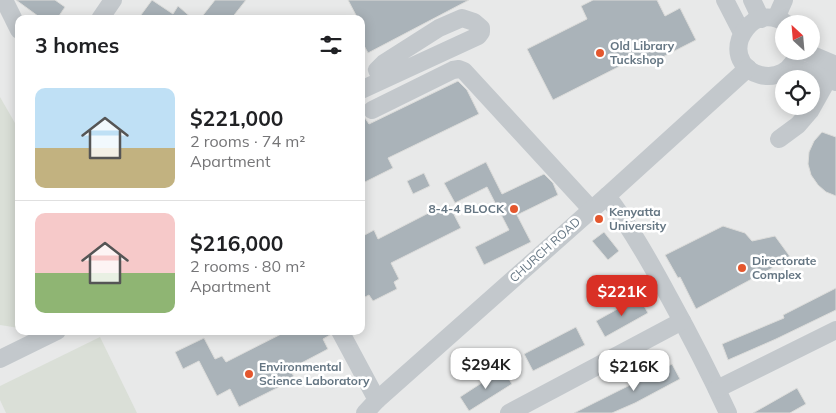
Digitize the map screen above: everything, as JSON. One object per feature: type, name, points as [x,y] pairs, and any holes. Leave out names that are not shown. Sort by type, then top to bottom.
[{"type":"lane","points":[[4,0],[15,22]]},
{"type":"lane","points":[[103,15],[113,0]]},
{"type":"lane","points":[[726,0],[742,33]]},
{"type":"lane","points":[[752,0],[775,20]]},
{"type":"lane","points":[[777,15],[784,0]]},
{"type":"lane","points":[[365,88],[478,36],[481,28],[474,22],[462,18],[439,28],[384,63],[377,70],[382,80]]},
{"type":"lane","points":[[775,20],[748,26],[742,33],[739,42],[739,52],[742,61],[756,74],[774,76],[783,73],[793,60]]},
{"type":"lane","points":[[796,60],[833,76]]},
{"type":"lane","points":[[814,60],[833,76]]},
{"type":"lane","name":"CHURCH ROAD","points":[[371,406],[748,68]]},
{"type":"lane","points":[[407,69],[415,88]]},
{"type":"lane","points":[[372,110],[453,70],[464,71],[591,209]]},
{"type":"lane","points":[[779,139],[798,125],[810,111],[833,76]]},
{"type":"lane","points":[[607,196],[628,225],[682,321],[728,413]]},
{"type":"lane","points":[[509,413],[682,321]]},
{"type":"lane","points":[[717,389],[836,330]]},
{"type":"lane","points":[[0,359],[49,335]]},
{"type":"lane","points":[[342,335],[371,406]]},
{"type":"shaded area","name":"Kenyatta University","points":[[0,0],[836,0],[836,413],[0,413]]},
{"type":"shaded area","points":[[0,97],[15,123],[15,327],[0,325]]},
{"type":"shaded area","points":[[100,337],[137,413],[6,413],[0,400],[0,386]]},
{"type":"building","points":[[16,0],[55,0],[65,7],[60,15],[37,15]]},
{"type":"building","points":[[152,0],[173,14],[178,6],[188,15],[141,15]]},
{"type":"building","points":[[215,0],[246,0],[234,15],[203,15]]},
{"type":"building","points":[[348,0],[469,0],[368,53],[365,47],[365,15],[356,15]]},
{"type":"building","name":"Old Library Tuckshop","points":[[593,0],[657,0],[665,16],[680,8],[696,40],[645,66],[640,56],[553,100],[527,49],[587,19],[581,6]]},
{"type":"building","points":[[458,81],[467,90],[479,114],[388,158],[393,168],[365,182],[365,118],[369,124]]},
{"type":"building","points":[[822,132],[836,137],[836,196],[826,192],[818,185],[811,175],[808,164],[809,152],[814,141]]},
{"type":"building","name":"8-4-4 BLOCK","points":[[486,162],[502,194],[544,174],[553,183],[558,195],[517,215],[531,242],[484,265],[475,247],[509,230],[487,187],[455,203],[444,183]]},
{"type":"building","points":[[424,173],[430,186],[413,194],[407,181]]},
{"type":"building","points":[[448,203],[461,228],[391,263],[399,279],[394,282],[397,289],[373,301],[369,295],[365,297],[365,235],[374,230],[378,239]]},
{"type":"building","name":"Directorate Complex","points":[[723,226],[745,233],[752,241],[775,236],[791,258],[696,309],[680,277],[678,278],[665,255]]},
{"type":"building","points":[[604,232],[619,251],[608,260],[592,241]]},
{"type":"building","points":[[836,288],[836,310],[728,360],[722,344],[784,318],[783,315]]},
{"type":"building","points":[[639,297],[648,313],[605,337],[596,321]]},
{"type":"building","points":[[576,327],[585,345],[533,371],[524,354]]},
{"type":"building","name":"Environmental Science Laboratory","points":[[279,335],[330,335],[323,339],[328,349],[290,369],[295,379],[239,407],[230,389],[217,396],[199,361],[183,369],[175,352],[204,338],[215,359],[222,356],[226,362]]},
{"type":"building","points":[[672,364],[680,379],[635,403],[612,413],[574,413]]},
{"type":"building","points":[[503,369],[512,384],[469,411],[460,397]]},
{"type":"building","points":[[797,388],[806,404],[790,413],[753,413]]},
{"type":"place","name":"Old Library Tuckshop","points":[[600,53]]},
{"type":"place","name":"8-4-4 BLOCK","points":[[514,209]]},
{"type":"place","name":"Kenyatta University","points":[[599,219]]},
{"type":"place","name":"Directorate Complex","points":[[742,268]]},
{"type":"place","name":"Environmental Science Laboratory","points":[[249,374]]}]
